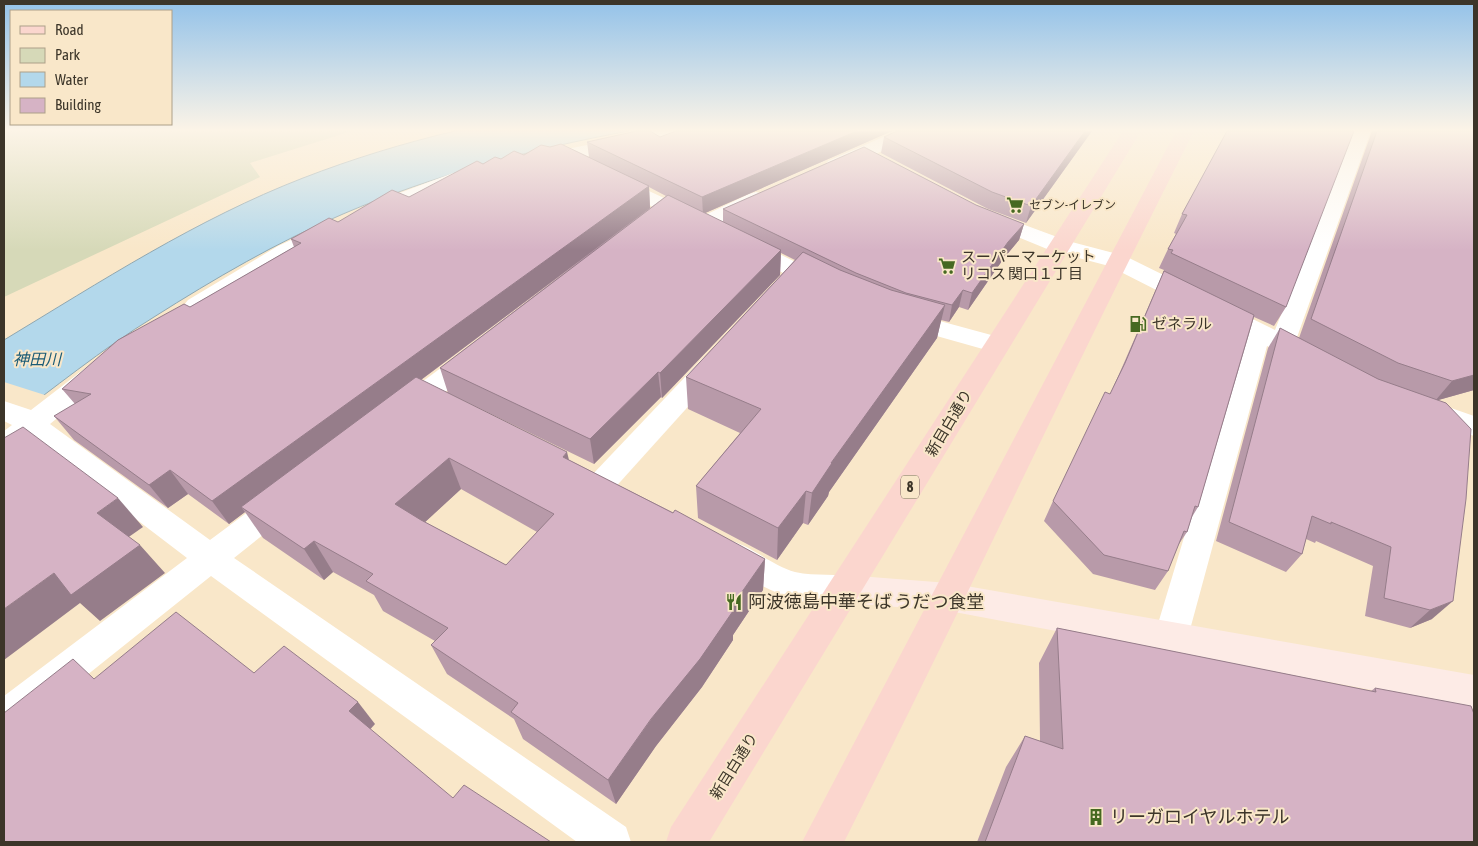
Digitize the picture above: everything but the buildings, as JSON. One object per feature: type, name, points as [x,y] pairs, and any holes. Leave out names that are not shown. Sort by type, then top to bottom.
[{"type":"main road","name":"新目白通り","points":[[686,842],[1107,170]]},
{"type":"main road","points":[[822,842],[949,597],[1164,170]]},
{"type":"street","points":[[595,170],[845,296]]},
{"type":"street","points":[[819,172],[825,170]]},
{"type":"street","points":[[1171,637],[1270,337],[1344,170]]},
{"type":"street","points":[[181,314],[286,251],[350,219],[474,173]]},
{"type":"street","points":[[704,224],[775,190]]},
{"type":"street","points":[[645,225],[668,207]]},
{"type":"street","points":[[972,210],[1060,246],[1117,261],[1332,369]]},
{"type":"street","points":[[778,293],[798,271]]},
{"type":"street","points":[[886,313],[997,345]]},
{"type":"street","points":[[384,425],[496,339]]},
{"type":"street","points":[[601,483],[730,344]]},
{"type":"street","points":[[4,446],[19,418],[112,360]]},
{"type":"street","points":[[425,394],[451,407]]},
{"type":"street","points":[[1410,404],[1474,426]]},
{"type":"street","points":[[19,418],[210,558],[611,842]]},
{"type":"street","points":[[4,718],[305,485]]},
{"type":"street","points":[[711,542],[787,584],[812,589],[845,589],[949,597],[1474,692]]},
{"type":"green space","points":[[4,170],[255,170],[260,177],[4,297]]},
{"type":"water","name":"神田川","points":[[324,170],[464,170],[412,187],[343,214],[246,262],[135,329],[4,425],[4,340],[187,232],[225,212]]},
{"type":"pier","points":[[4,382],[48,396],[4,427]]},
{"type":"place","name":"セブン-イレブン","points":[[1015,205]]},
{"type":"place","name":"スーパーマーケット リコス 関口１丁目","points":[[947,266]]},
{"type":"place","name":"ゼネラル","points":[[1138,324]]},
{"type":"place","name":"阿波徳島中華そば うだつ食堂","points":[[734,602]]},
{"type":"place","name":"リーガロイヤルホテル","points":[[1096,817]]}]
